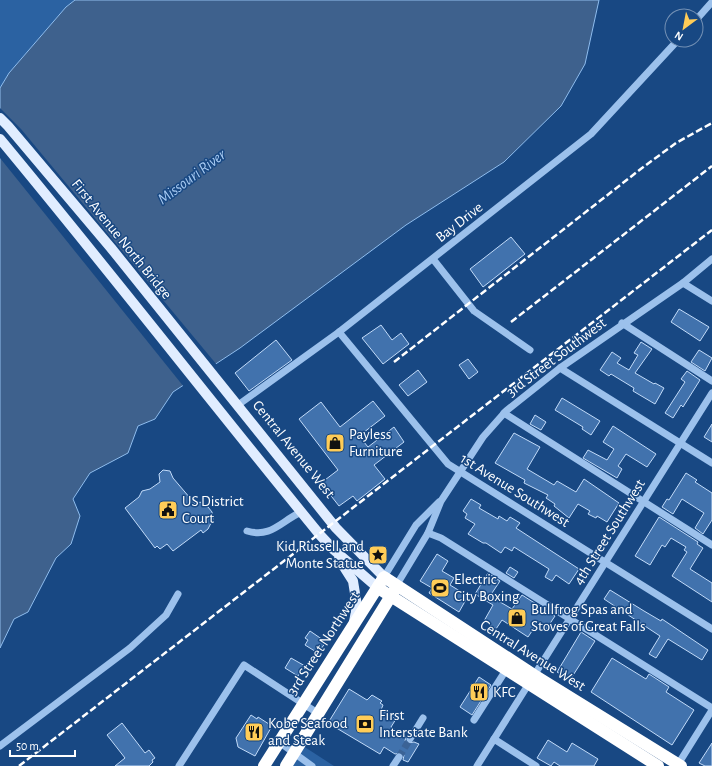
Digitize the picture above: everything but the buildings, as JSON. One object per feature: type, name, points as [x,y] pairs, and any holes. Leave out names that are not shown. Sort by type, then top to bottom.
[{"type":"highway","name":"Central Avenue West","points":[[381,583],[506,670],[531,680],[679,765]]},
{"type":"highway","name":"3rd Street Northwest","points":[[264,766],[381,583]]},
{"type":"highway","name":"Central Avenue West","points":[[394,592],[531,680],[658,766]]},
{"type":"highway","points":[[286,766],[394,592]]},
{"type":"main road","name":"First Avenue North Bridge","points":[[0,118],[111,248],[218,381]]},
{"type":"main road","name":"First Avenue North Bridge","points":[[0,139],[94,252],[204,393]]},
{"type":"main road","name":"Central Avenue West","points":[[218,381],[381,583]]},
{"type":"main road","name":"Central Avenue West","points":[[204,393],[334,550],[381,583]]},
{"type":"main road","points":[[334,550],[353,581],[357,606],[353,627]]},
{"type":"street","points":[[704,11],[712,2]]},
{"type":"street","name":"Bay Drive","points":[[238,405],[339,332],[591,134],[671,48]]},
{"type":"street","points":[[433,259],[474,311],[530,350]]},
{"type":"street","name":"3rd Street Southwest","points":[[394,592],[428,533],[441,501],[483,437],[504,413],[560,368],[622,323],[683,283],[712,259]]},
{"type":"street","points":[[683,283],[712,301]]},
{"type":"street","points":[[622,323],[712,380]]},
{"type":"street","name":"1st Avenue Southwest","points":[[339,332],[448,464],[712,629]]},
{"type":"street","points":[[560,368],[712,462]]},
{"type":"street","name":"4th Street Southwest","points":[[477,766],[712,393]]},
{"type":"street","points":[[504,413],[712,545]]},
{"type":"street","name":"3rd Street Southwest","points":[[381,583],[416,525],[441,501]]},
{"type":"street","points":[[247,531],[257,534],[268,533],[289,518],[301,512]]},
{"type":"street","points":[[428,533],[441,538],[712,709],[679,765]]},
{"type":"street","points":[[0,746],[130,648],[166,615],[178,594]]},
{"type":"street","points":[[179,766],[244,666],[318,714]]},
{"type":"street","points":[[474,720],[506,670]]},
{"type":"street","points":[[410,739],[423,718]]},
{"type":"street","points":[[494,739],[536,766]]},
{"type":"street","points":[[279,742],[312,766]]},
{"type":"street","points":[[393,766],[399,757]]},
{"type":"shaded area","points":[[0,0],[75,0],[66,7],[9,73],[0,88]]},
{"type":"shaded area","points":[[300,744],[334,766],[286,766]]},
{"type":"water","name":"Missouri River","points":[[75,0],[599,0],[585,64],[561,106],[504,162],[406,225],[240,348],[173,392],[155,419],[138,426],[128,453],[90,473],[73,499],[80,516],[71,544],[56,558],[28,612],[14,619],[0,648],[0,88],[9,73],[66,7]]},
{"type":"pier","points":[[0,108],[21,129],[217,365],[184,387],[0,158]]},
{"type":"tunnel","points":[[399,757],[410,739]]},
{"type":"railway","points":[[394,362],[642,168],[676,143],[712,123]]},
{"type":"railway","points":[[511,322],[712,166]]},
{"type":"railway","points":[[19,766],[712,230]]},
{"type":"place","name":"Payless Furniture","points":[[335,443]]},
{"type":"place","name":"US District Court","points":[[168,510]]},
{"type":"place","name":"Kid Russell and Monte Statue","points":[[378,555]]},
{"type":"place","name":"Electric City Boxing","points":[[440,588]]},
{"type":"place","name":"Bullfrog Spas and Stoves of Great Falls","points":[[517,618]]},
{"type":"place","name":"KFC","points":[[479,692]]},
{"type":"place","name":"First Interstate Bank","points":[[365,724]]},
{"type":"place","name":"Kobe Seafood and Steak","points":[[254,732]]}]
